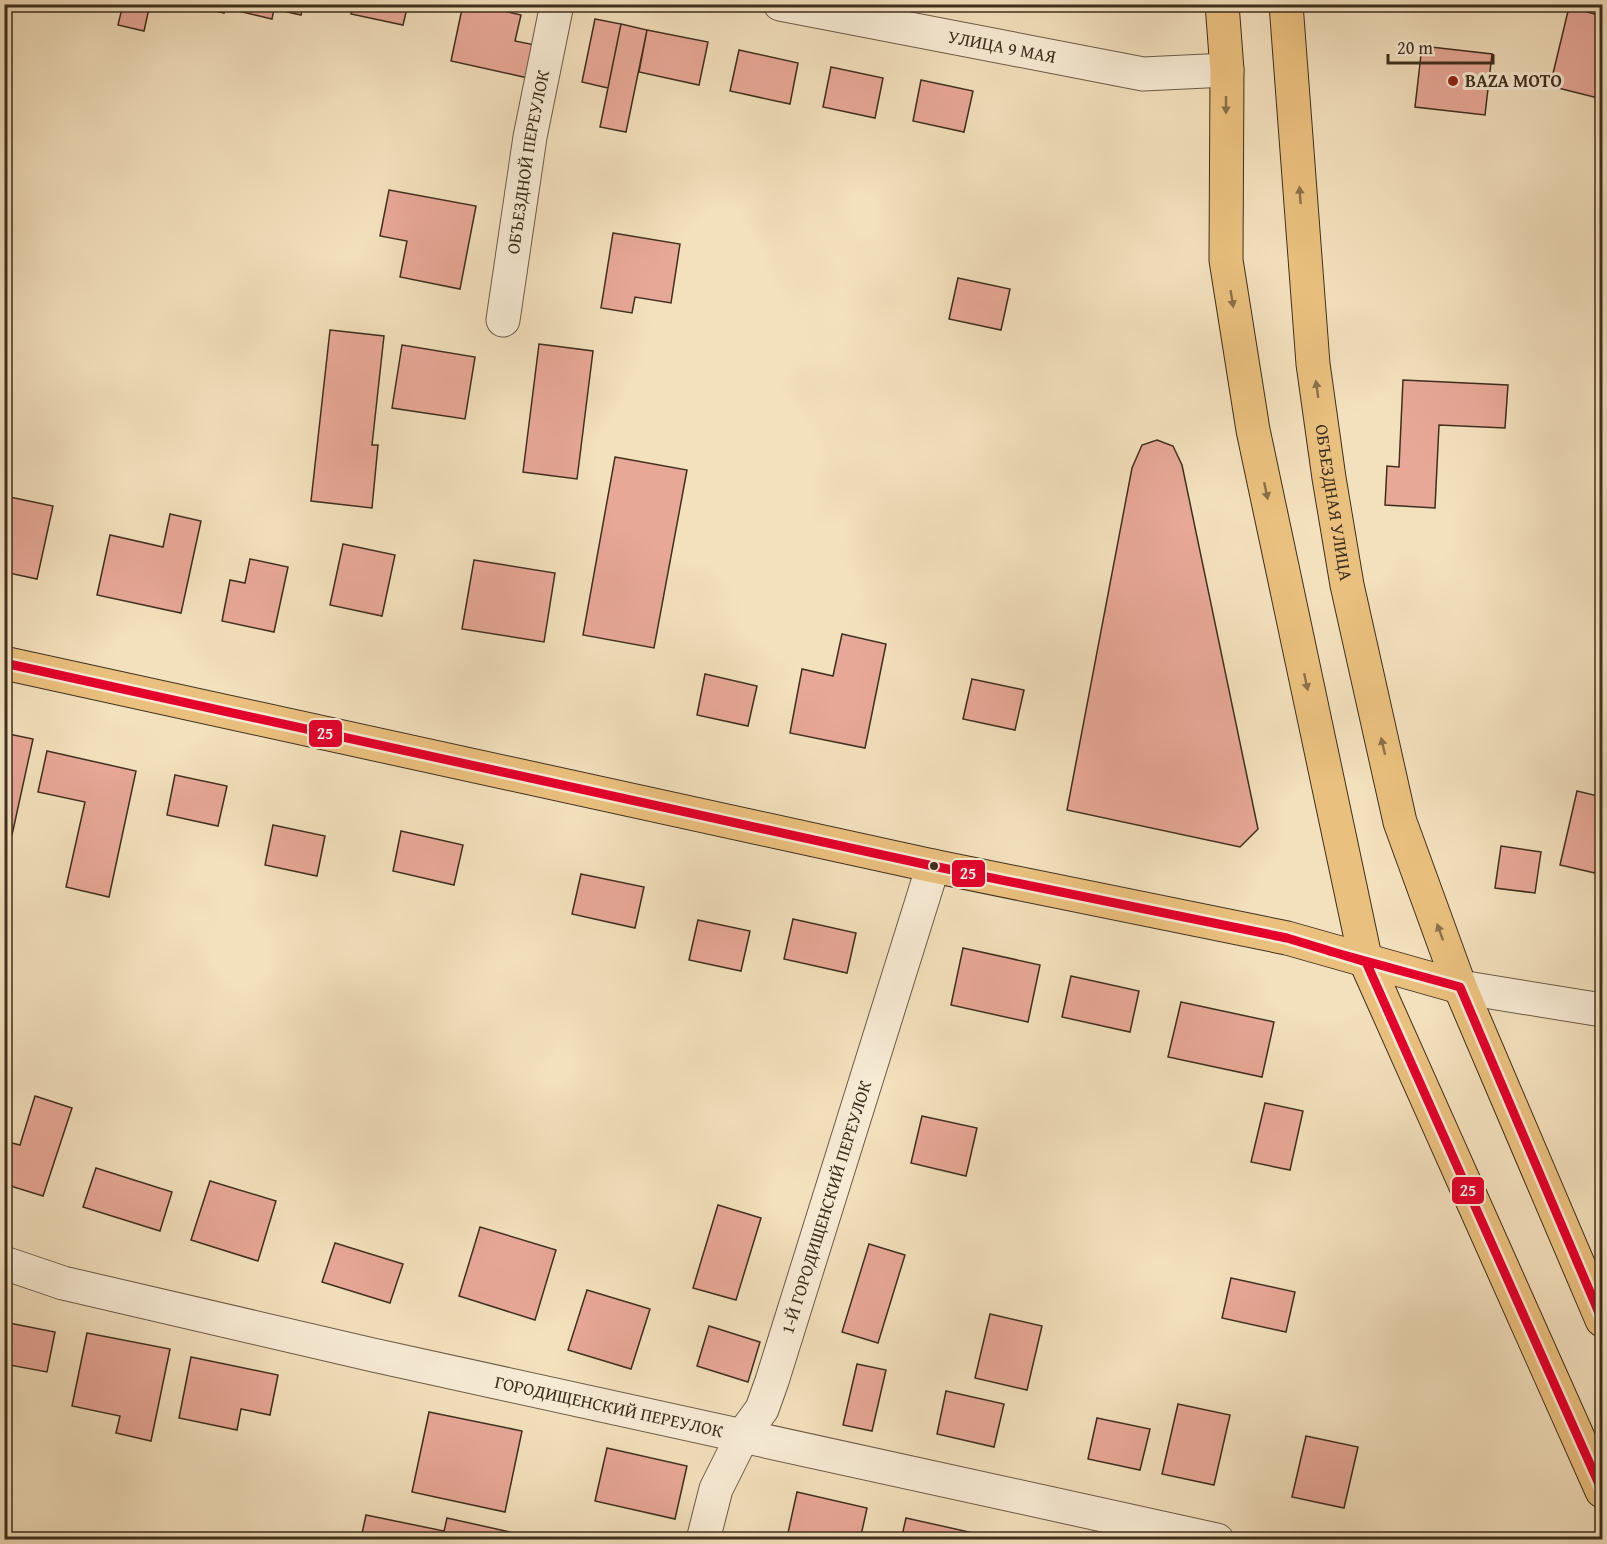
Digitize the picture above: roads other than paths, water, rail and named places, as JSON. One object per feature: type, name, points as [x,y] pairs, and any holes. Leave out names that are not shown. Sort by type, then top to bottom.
[{"type":"main road","points":[[1222,4],[1227,70],[1226,260],[1251,419],[1337,834],[1366,962],[1602,1491]]},
{"type":"main road","name":"ОБЪЕЗДНАЯ УЛИЦА","points":[[1286,4],[1313,364],[1345,574],[1400,822],[1460,987],[1602,1320]]},
{"type":"main road","points":[[4,663],[933,866],[1287,938],[1460,987]]},
{"type":"street","name":"ОБЪЕЗДНОЙ ПЕРЕУЛОК","points":[[503,320],[530,137],[557,4]]},
{"type":"street","name":"УЛИЦА 9 МАЯ","points":[[780,4],[1143,74],[1227,70]]},
{"type":"street","name":"1-Й ГОРОДИЩЕНСКИЙ ПЕРЕУЛОК","points":[[703,1539],[716,1489],[743,1435],[762,1408],[772,1381],[933,866]]},
{"type":"street","points":[[1460,987],[1602,1010]]},
{"type":"street","name":"ГОРОДИЩЕНСКИЙ ПЕРЕУЛОК","points":[[4,1263],[63,1283],[304,1339],[1217,1539]]},
{"type":"place","name":"BAZA MOTO","points":[[1453,81]]}]
